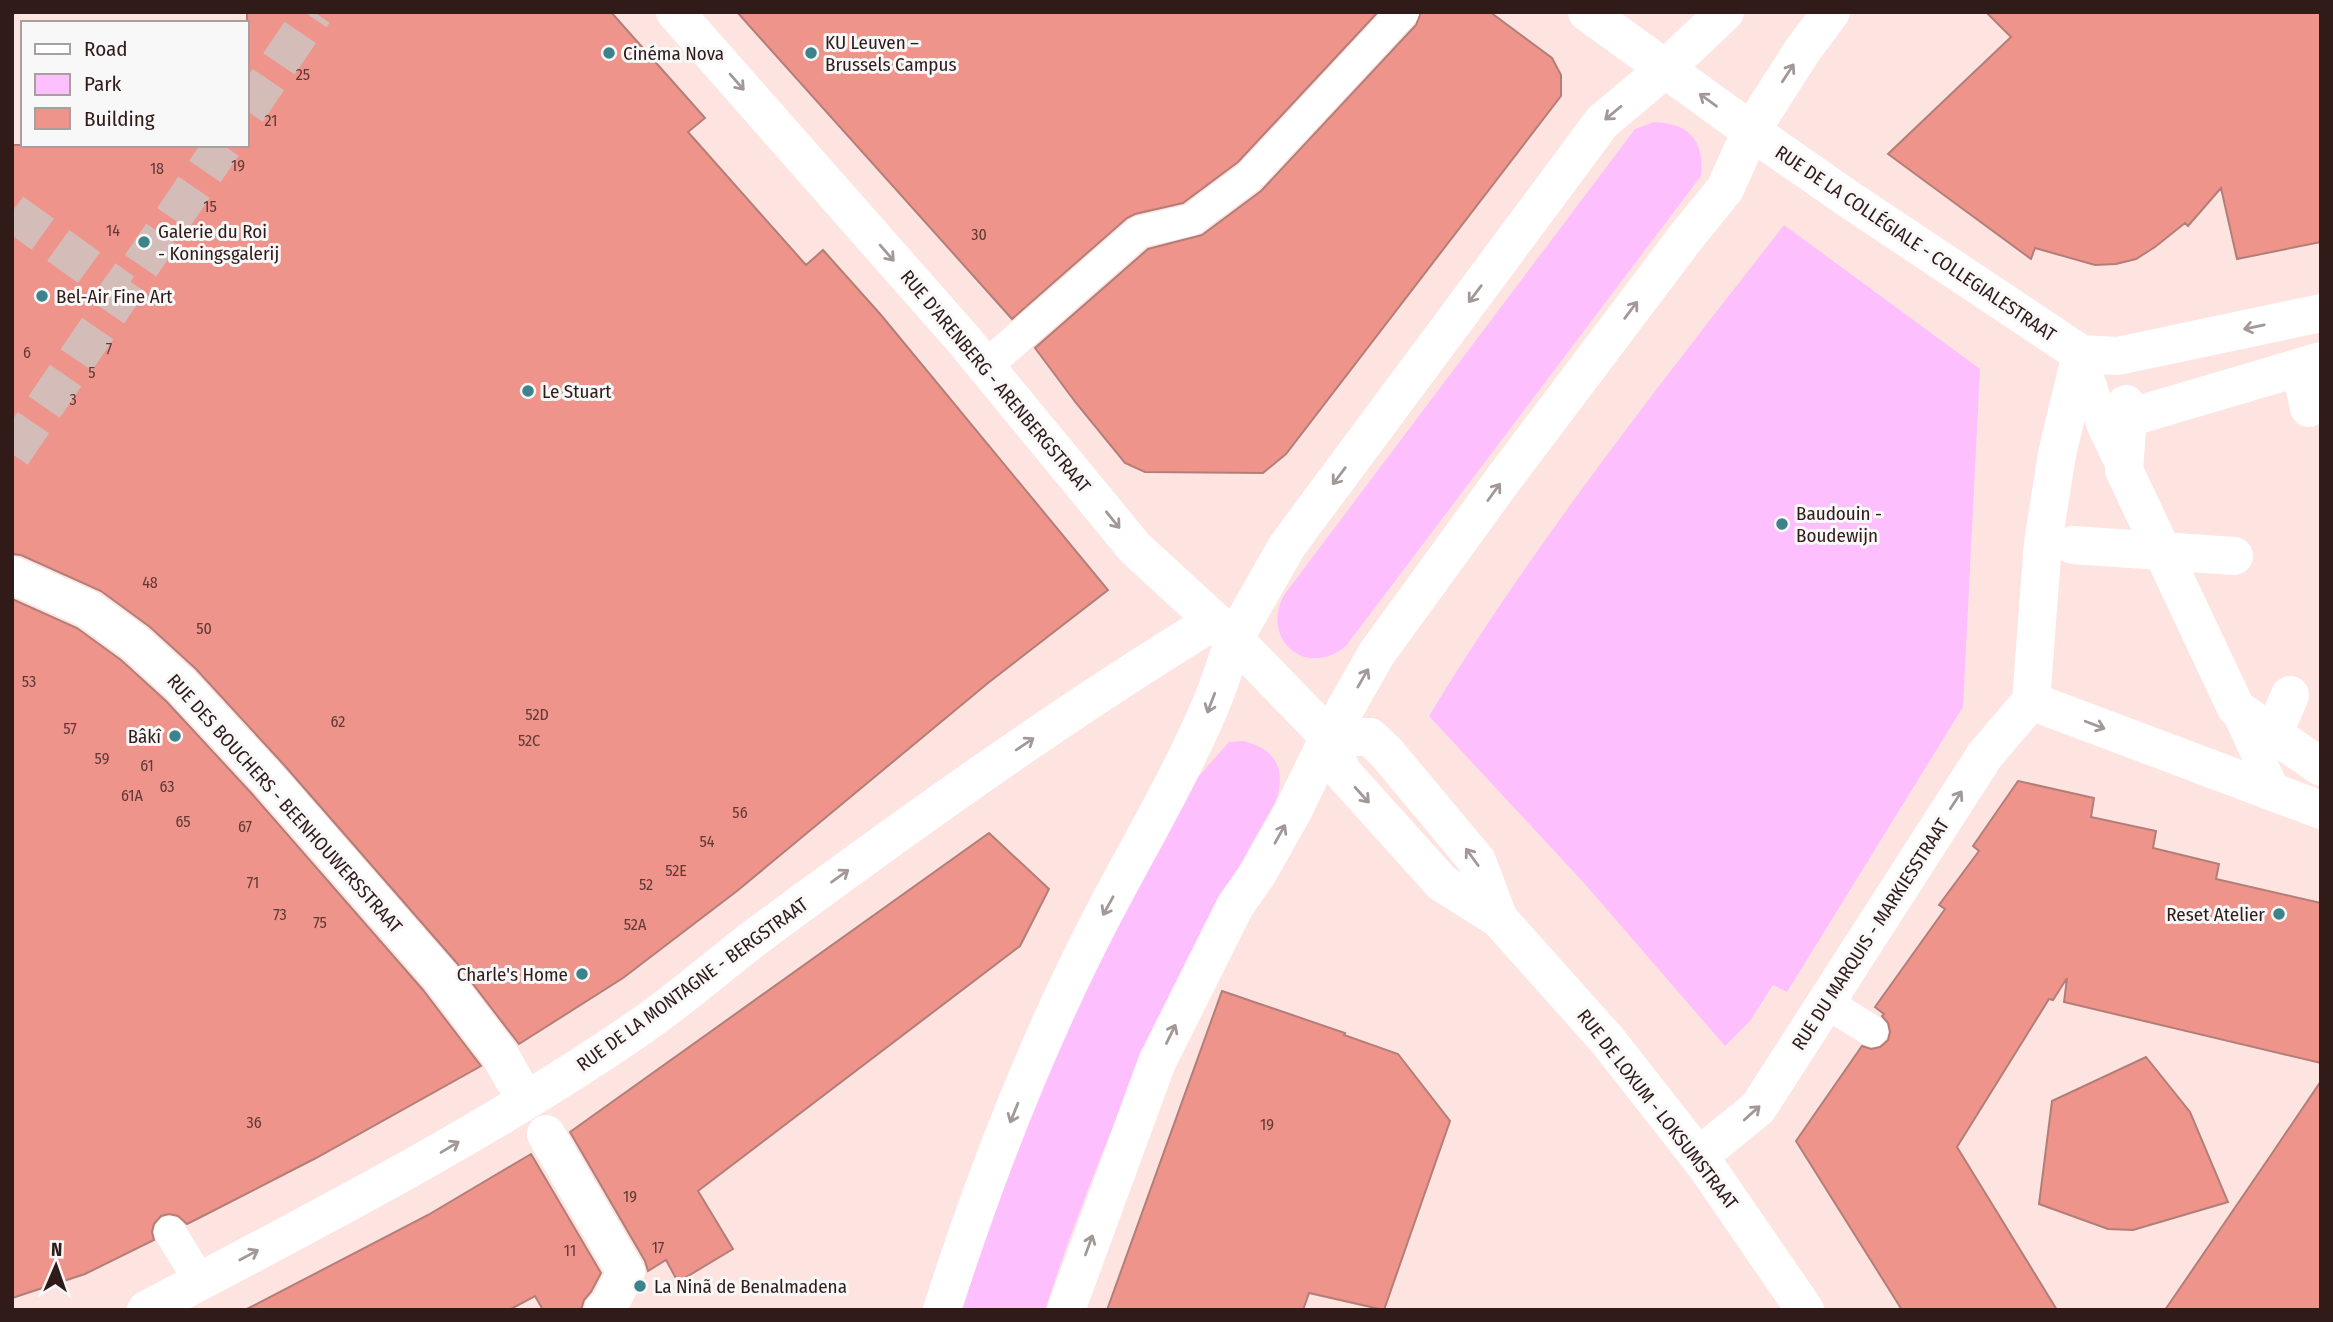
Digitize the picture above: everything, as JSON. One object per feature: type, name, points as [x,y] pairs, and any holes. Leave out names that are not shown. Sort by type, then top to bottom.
[{"type":"street","name":"RUE D'ARENBERG - ARENBERGSTRAAT","points":[[676,12],[986,366],[1135,548],[1224,630],[1329,737]]},
{"type":"street","name":"RUE DE LA COLLÉGIALE - COLLEGIALESTRAAT","points":[[1587,12],[1847,198],[2081,354]]},
{"type":"street","points":[[942,1310],[972,1215],[1040,1048],[1102,917],[1205,719],[1224,630],[1602,122],[1665,69],[1725,12]]},
{"type":"street","points":[[1066,1310],[1157,1062],[1235,906],[1258,873],[1292,813],[1329,737],[1377,653],[1486,502],[1725,189],[1751,131],[1802,51],[1831,12]]},
{"type":"street","points":[[2321,313],[2118,356],[2081,354],[2057,454],[2043,542],[2031,701],[2321,810]]},
{"type":"street","points":[[2309,408],[2310,364],[2127,411],[2124,470],[2236,708],[2321,767]]},
{"type":"street","points":[[2073,545],[2234,555]]},
{"type":"street","name":"RUE DES BOUCHERS - BEENHOUWERSSTRAAT","points":[[12,575],[88,609],[135,643],[276,773],[440,976],[500,1055],[514,1080]]},
{"type":"street","name":"RUE DE LA MONTAGNE - BERGSTRAAT","points":[[146,1310],[425,1162],[527,1102],[643,1025],[758,936],[977,776],[1153,659],[1224,630]]},
{"type":"street","points":[[2273,735],[2290,695]]},
{"type":"street","name":"RUE DU MARQUIS - MARKIESSTRAAT","points":[[1699,1156],[1758,1108],[1985,755],[2031,701]]},
{"type":"street","name":"RUE DE LOXUM - LOKSUMSTRAAT","points":[[1329,737],[1370,737],[1386,752],[1477,861],[1499,919],[1608,1041],[1699,1156],[1805,1310]]},
{"type":"street","points":[[546,1134],[626,1272],[608,1307],[603,1310]]},
{"type":"lane","points":[[986,366],[1139,232],[1191,220],[1250,176],[1403,12]]},
{"type":"lane","points":[[2081,354],[2104,426],[2124,470]]},
{"type":"lane","points":[[2236,708],[2275,793]]},
{"type":"lane","points":[[1825,1002],[1872,1031]]},
{"type":"lane","points":[[170,1232],[201,1281]]},
{"type":"green space","points":[[1654,122],[1677,126],[1692,136],[1700,153],[1701,176],[1346,646],[1331,655],[1316,658],[1291,650],[1278,627],[1278,611],[1284,595],[1635,129]]},
{"type":"green space","points":[[1784,225],[1980,369],[1963,707],[1787,992],[1773,985],[1750,1021],[1725,1046],[1584,883],[1429,716],[1511,589],[1599,465]]},
{"type":"green space","points":[[1243,741],[1264,750],[1276,763],[1280,781],[1275,803],[1208,925],[1146,1050],[1092,1179],[1045,1310],[959,1310],[1026,1127],[1073,1013],[1191,785],[1229,742]]},
{"type":"building","points":[[247,12],[611,12],[705,118],[688,132],[806,265],[823,250],[881,315],[1108,590],[988,683],[737,891],[623,978],[519,1044],[456,962],[285,766],[196,669],[150,627],[101,591],[21,555],[12,554],[12,145],[248,147]]},
{"type":"building","points":[[737,12],[1378,12],[1238,162],[1183,203],[1127,218],[1012,319]]},
{"type":"building","points":[[1421,12],[1490,12],[1552,58],[1561,75],[1561,96],[1286,454],[1263,473],[1145,472],[1125,463],[1035,348],[1148,249],[1202,235],[1261,191],[1416,25]]},
{"type":"building","points":[[1986,12],[2321,12],[2321,242],[2237,259],[2221,188],[2188,226],[2185,223],[2136,259],[2095,265],[2035,248],[2031,259],[1888,154],[2011,37]]},
{"type":"building","points":[[12,599],[77,628],[121,660],[166,701],[253,795],[423,990],[481,1066],[316,1158],[187,1224],[178,1216],[161,1216],[154,1224],[154,1240],[85,1274],[12,1298]]},
{"type":"building","points":[[2018,781],[2094,798],[2091,817],[2156,831],[2153,848],[2219,864],[2216,879],[2321,903],[2321,1063],[2064,1002],[2067,978],[2053,1000],[2049,999],[1957,1147],[2057,1310],[1902,1310],[1796,1141],[1862,1046],[1871,1049],[1880,1047],[1888,1040],[1888,1023],[1882,1016],[1884,1014],[1875,1007],[1945,909],[1939,905],[1979,851],[1973,846]]},
{"type":"building","points":[[989,833],[1049,889],[1020,946],[698,1191],[733,1249],[678,1282],[666,1260],[648,1271],[645,1261],[570,1132]]},
{"type":"building","points":[[1222,991],[1398,1054],[1450,1121],[1384,1310],[1309,1293],[1303,1310],[1107,1310]]},
{"type":"building","points":[[2146,1057],[2190,1112],[2228,1202],[2133,1230],[2108,1229],[2039,1204],[2052,1101]]},
{"type":"building","points":[[2321,1081],[2321,1310],[2165,1310],[2273,1152]]},
{"type":"building","points":[[531,1154],[601,1273],[584,1300],[581,1310],[543,1310],[535,1296],[509,1310],[245,1310],[428,1215]]},
{"type":"tunnel","points":[[248,110],[314,12]]},
{"type":"tunnel","points":[[12,454],[222,147]]},
{"type":"tunnel","points":[[12,212],[123,292]]},
{"type":"place","name":"Cinéma Nova","points":[[609,53]]},
{"type":"place","name":"KU Leuven – Brussels Campus","points":[[811,53]]},
{"type":"place","name":"Galerie du Roi - Koningsgalerij","points":[[144,242]]},
{"type":"place","name":"Bel-Air Fine Art","points":[[42,296]]},
{"type":"place","name":"Le Stuart","points":[[528,391]]},
{"type":"place","name":"Baudouin - Boudewijn","points":[[1782,524]]},
{"type":"place","name":"Bâkî","points":[[175,736]]},
{"type":"place","name":"Reset Atelier","points":[[2279,914]]},
{"type":"place","name":"Charle's Home","points":[[582,974]]},
{"type":"place","name":"La Ninã de Benalmadena","points":[[640,1286]]}]
